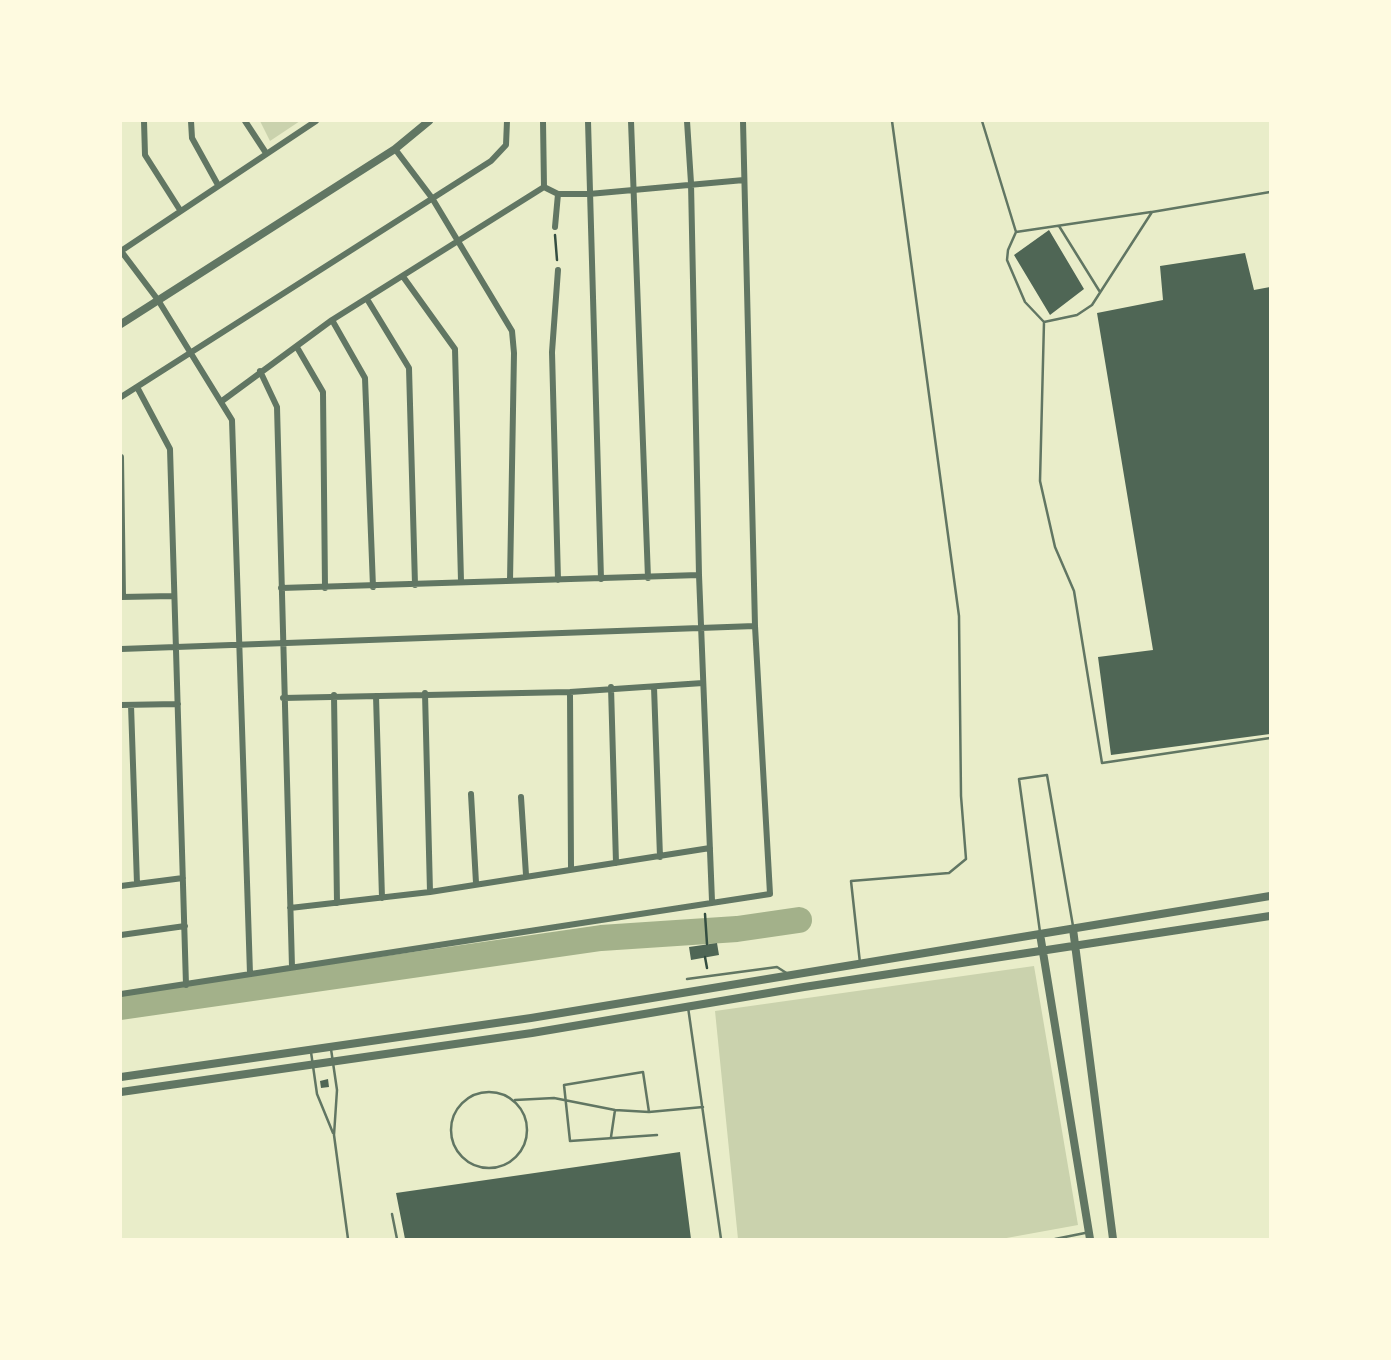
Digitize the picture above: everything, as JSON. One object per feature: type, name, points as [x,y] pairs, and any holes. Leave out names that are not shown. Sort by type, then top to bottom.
[{"type":"street","points":[[144,121],[145,155],[180,210]]},
{"type":"street","points":[[191,121],[192,138],[218,185]]},
{"type":"street","points":[[246,121],[266,153]]},
{"type":"street","points":[[250,974],[232,420],[158,300],[121,251],[316,121]]},
{"type":"street","points":[[121,324],[395,149],[429,121]]},
{"type":"street","points":[[121,397],[499,155],[507,139],[507,121]]},
{"type":"street","points":[[543,121],[544,187]]},
{"type":"street","points":[[587,121],[601,579]]},
{"type":"street","points":[[631,121],[648,578]]},
{"type":"street","points":[[687,121],[691,183],[699,575],[712,901]]},
{"type":"street","points":[[121,994],[770,894],[755,626],[743,121]]},
{"type":"street","points":[[395,149],[432,198],[512,331],[514,353],[509,581]]},
{"type":"street","points":[[544,187],[558,194],[589,194],[744,180]]},
{"type":"street","points":[[222,401],[260,371],[298,349],[332,320],[404,278],[544,187]]},
{"type":"street","points":[[555,227],[558,194]]},
{"type":"street","points":[[558,270],[552,352],[558,580]]},
{"type":"street","points":[[404,278],[454,349],[461,582]]},
{"type":"street","points":[[367,299],[409,368],[415,585]]},
{"type":"street","points":[[332,320],[365,378],[373,587]]},
{"type":"street","points":[[298,349],[323,392],[325,588]]},
{"type":"street","points":[[260,371],[277,407],[281,644],[292,967]]},
{"type":"street","points":[[137,387],[170,449],[186,985]]},
{"type":"street","points":[[121,457],[122,597],[174,596]]},
{"type":"street","points":[[281,588],[699,575]]},
{"type":"street","points":[[121,649],[755,626]]},
{"type":"street","points":[[283,698],[570,692],[611,687],[703,683]]},
{"type":"street","points":[[611,687],[616,863]]},
{"type":"street","points":[[654,687],[660,858]]},
{"type":"street","points":[[570,692],[571,868]]},
{"type":"street","points":[[425,693],[430,892]]},
{"type":"street","points":[[334,695],[337,903]]},
{"type":"street","points":[[376,696],[382,898]]},
{"type":"street","points":[[121,705],[178,704]]},
{"type":"street","points":[[131,705],[137,884]]},
{"type":"street","points":[[471,794],[476,883]]},
{"type":"street","points":[[521,797],[526,875]]},
{"type":"street","points":[[290,908],[430,892],[571,868],[660,858],[710,848]]},
{"type":"street","points":[[121,887],[183,878]]},
{"type":"street","points":[[121,1077],[531,1018],[1270,897]]},
{"type":"street","points":[[121,1092],[1270,916]]},
{"type":"street","points":[[121,935],[185,926]]},
{"type":"street","points":[[1073,929],[1113,1239]]},
{"type":"street","points":[[1040,934],[1089,1236]]},
{"type":"lane","points":[[860,963],[851,881],[949,873],[966,859],[961,796],[959,616],[892,121]]},
{"type":"lane","points":[[982,121],[1016,232],[1008,250],[1012,274],[1024,302],[1044,323],[1040,481],[1055,547],[1073,591],[1102,764],[1270,738]]},
{"type":"lane","points":[[1016,232],[1270,192]]},
{"type":"lane","points":[[1044,323],[1077,315],[1092,305],[1152,212]]},
{"type":"lane","points":[[1058,226],[1100,292]]},
{"type":"lane","points":[[1040,934],[1019,779],[1047,775],[1073,929]]},
{"type":"lane","points":[[687,979],[777,967],[788,974]]},
{"type":"lane","points":[[688,1007],[721,1239]]},
{"type":"lane","points":[[331,1046],[337,1090],[334,1135],[348,1239]]},
{"type":"lane","points":[[311,1049],[317,1094],[334,1135]]},
{"type":"lane","points":[[649,1112],[643,1072],[565,1085],[564,1100],[570,1141],[657,1135]]},
{"type":"lane","points":[[514,1101],[523,1112],[528,1127],[526,1142],[518,1156],[506,1165],[491,1168],[475,1166],[462,1158],[454,1145],[451,1130],[458,1107],[475,1094],[495,1092],[514,1101],[564,1100],[615,1110],[649,1112],[703,1107]]},
{"type":"lane","points":[[611,1137],[615,1110]]},
{"type":"lane","points":[[392,1214],[397,1239]]},
{"type":"lane","points":[[1055,1239],[1089,1236]]},
{"type":"path","points":[[555,227],[558,270]]},
{"type":"path","points":[[705,919],[707,944]]},
{"type":"green space","points":[[260,121],[300,121],[270,141]]},
{"type":"green space","points":[[1034,966],[1078,1225],[1001,1239],[738,1239],[715,1011]]},
{"type":"building","points":[[1049,230],[1084,289],[1050,315],[1014,255]]},
{"type":"building","points":[[1245,253],[1254,290],[1270,287],[1270,734],[1111,755],[1098,657],[1153,650],[1097,313],[1163,300],[1160,266]]},
{"type":"building","points":[[717,943],[719,955],[691,960],[689,947]]},
{"type":"building","points":[[328,1079],[329,1087],[321,1088],[320,1081]]},
{"type":"building","points":[[680,1152],[691,1239],[405,1239],[396,1193]]},
{"type":"waterway","points":[[121,1007],[601,938],[737,929],[799,920]]}]
